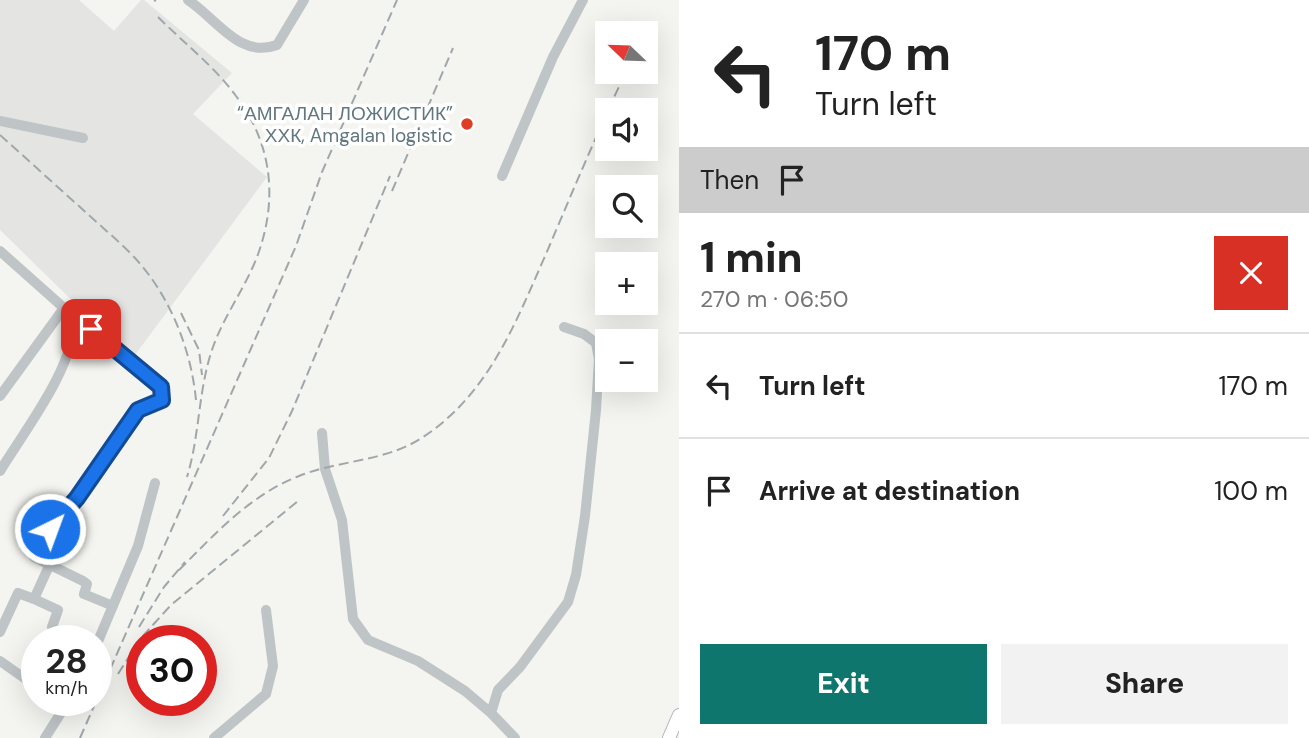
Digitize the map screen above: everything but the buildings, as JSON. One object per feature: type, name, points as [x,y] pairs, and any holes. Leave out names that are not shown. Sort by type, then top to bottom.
[{"type":"main road","points":[[669,738],[679,715]]},
{"type":"street","points":[[188,0],[240,43],[250,48],[277,45],[304,0]]},
{"type":"street","points":[[502,176],[553,57],[583,0]]},
{"type":"street","points":[[0,121],[83,138]]},
{"type":"street","points":[[0,251],[64,308],[161,387],[162,400],[138,410],[77,498],[50,529],[34,557],[87,584],[84,594],[113,607]]},
{"type":"street","points":[[0,396],[64,308]]},
{"type":"street","points":[[0,471],[62,369],[75,332],[76,316]]},
{"type":"street","points":[[491,713],[498,690],[520,667],[568,602],[576,575],[597,410],[599,359],[596,343],[584,334],[564,327]]},
{"type":"street","points":[[322,433],[325,469],[342,520],[353,619],[368,640],[418,661],[465,691],[515,738]]},
{"type":"street","points":[[105,625],[138,547],[155,483]]},
{"type":"street","points":[[34,599],[49,566]]},
{"type":"street","points":[[0,632],[18,593],[58,610],[53,625]]},
{"type":"street","points":[[214,738],[266,694],[273,666],[266,610]]},
{"type":"street","points":[[0,661],[21,676]]},
{"type":"street","points":[[44,738],[59,716]]},
{"type":"shaded area","points":[[0,0],[79,0],[114,31],[141,0],[144,0],[232,73],[193,114],[267,177],[132,359],[0,230]]},
{"type":"railway","points":[[80,738],[296,246],[322,172],[397,0]]},
{"type":"railway","points":[[158,17],[209,65],[236,96],[258,134],[268,174],[268,215],[264,236],[252,268],[213,347],[204,379],[187,477]]},
{"type":"railway","points":[[392,191],[453,48]]},
{"type":"railway","points":[[614,98],[620,84]]},
{"type":"railway","points":[[0,135],[122,245],[159,289],[184,343],[196,400]]},
{"type":"railway","points":[[179,570],[234,517],[281,484],[314,471],[376,457],[406,447],[444,422],[464,402],[482,380],[510,332],[595,140]]},
{"type":"railway","points":[[223,516],[269,458],[292,411],[390,176]]},
{"type":"railway","points":[[181,313],[199,350],[202,375]]},
{"type":"railway","points":[[118,674],[141,638],[171,605],[298,501]]},
{"type":"railway","points":[[140,625],[164,587],[185,562]]},
{"type":"place","name":"“АМГАЛАН ЛОЖИСТИК” ХХК, Amgalan logistic","points":[[467,124]]},
{"type":"route","points":[[50,529],[77,498],[138,410],[162,400],[161,387],[91,329]]}]
